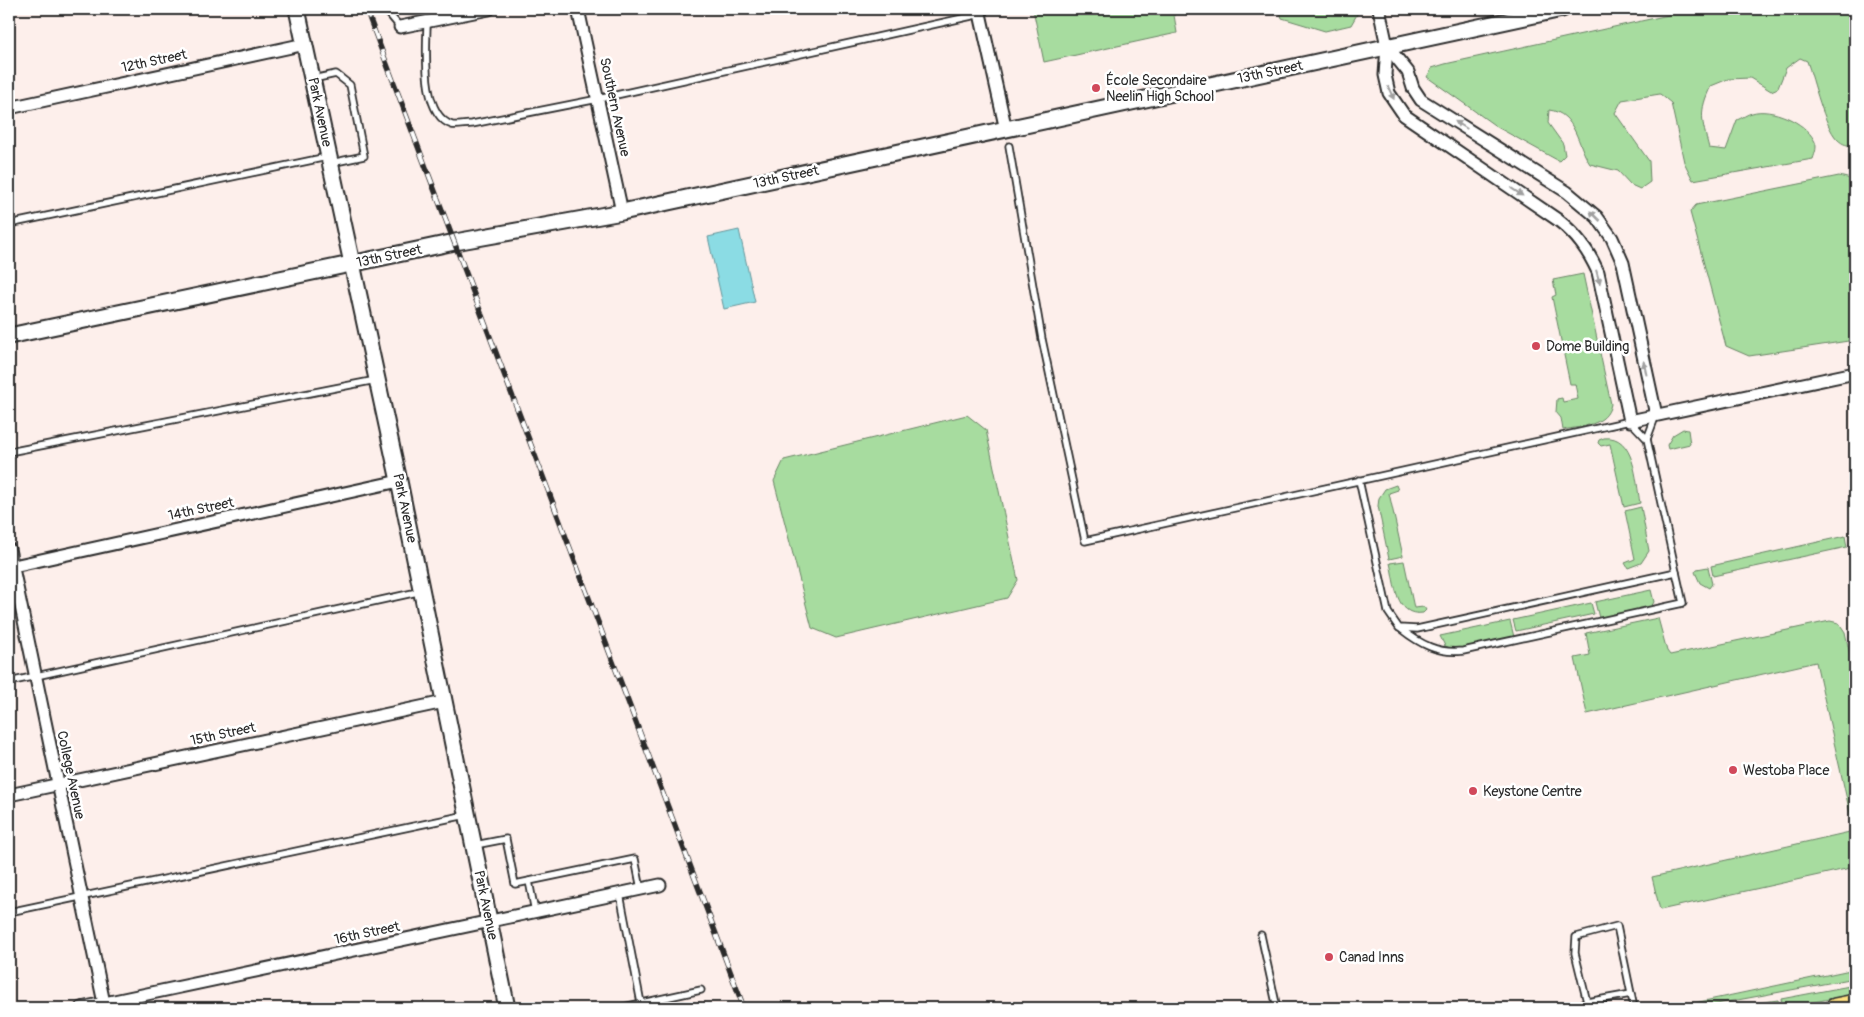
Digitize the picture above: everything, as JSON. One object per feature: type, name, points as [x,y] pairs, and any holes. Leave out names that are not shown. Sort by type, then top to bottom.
[{"type":"main road","points":[[1835,1008],[1855,1004]]},
{"type":"street","name":"Park Avenue","points":[[297,9],[399,481],[508,1008]]},
{"type":"street","points":[[400,27],[488,9]]},
{"type":"street","name":"Southern Avenue","points":[[578,9],[622,212]]},
{"type":"street","points":[[1379,9],[1387,46],[1385,75],[1388,93],[1404,115],[1558,220],[1575,234],[1589,253],[1598,272],[1630,421],[1855,373]]},
{"type":"street","name":"13th Street","points":[[9,336],[455,242],[622,212],[1562,9]]},
{"type":"street","points":[[980,12],[1006,130]]},
{"type":"street","name":"12th Street","points":[[9,108],[305,44]]},
{"type":"street","points":[[1387,46],[1408,72],[1413,88],[1421,100],[1567,192],[1597,217],[1612,238],[1623,263],[1656,415]]},
{"type":"street","name":"14th Street","points":[[10,566],[399,481]]},
{"type":"street","name":"College Avenue","points":[[9,549],[10,566],[104,1006]]},
{"type":"street","name":"15th Street","points":[[9,795],[444,702]]},
{"type":"street","name":"16th Street","points":[[81,1008],[104,1006],[660,885]]},
{"type":"lane","points":[[385,9],[400,27]]},
{"type":"lane","points":[[427,22],[428,80],[432,102],[440,116],[453,125],[472,124],[598,99],[980,12]]},
{"type":"lane","points":[[9,224],[330,160],[364,156],[350,85],[336,74],[313,79]]},
{"type":"lane","points":[[1009,146],[1042,338],[1085,541],[1360,480],[1630,421],[1647,438],[1682,603],[1463,651],[1446,652],[1427,647],[1399,628],[1388,612],[1360,480]]},
{"type":"lane","points":[[9,452],[376,380]]},
{"type":"lane","points":[[1647,438],[1656,415]]},
{"type":"lane","points":[[1399,628],[1417,629],[1676,572]]},
{"type":"lane","points":[[9,682],[422,591]]},
{"type":"lane","points":[[9,912],[468,815]]},
{"type":"lane","points":[[474,846],[506,839],[515,884],[635,859],[641,889]]},
{"type":"lane","points":[[529,881],[535,912]]},
{"type":"lane","points":[[620,894],[641,1004]]},
{"type":"lane","points":[[1587,1002],[1574,945],[1576,937],[1580,934],[1617,926],[1634,1008]]},
{"type":"lane","points":[[1261,935],[1277,1008]]},
{"type":"lane","points":[[619,1008],[701,990]]},
{"type":"lane","points":[[1575,1008],[1587,1002],[1631,994]]},
{"type":"green space","points":[[1033,9],[1173,9],[1177,33],[1044,62]]},
{"type":"green space","points":[[1279,9],[1358,9],[1359,11],[1351,25],[1325,31],[1282,18]]},
{"type":"green space","points":[[1696,9],[1855,10],[1855,145],[1843,144],[1832,132],[1807,61],[1800,58],[1786,68],[1778,88],[1771,91],[1750,78],[1728,79],[1711,86],[1704,103],[1702,117],[1709,148],[1726,150],[1737,120],[1760,112],[1787,117],[1810,133],[1816,145],[1813,159],[1693,180],[1684,162],[1671,103],[1660,94],[1622,100],[1615,113],[1649,161],[1650,182],[1640,189],[1631,185],[1618,171],[1590,164],[1575,131],[1565,117],[1558,112],[1549,110],[1548,123],[1563,144],[1565,155],[1559,161],[1497,127],[1427,77],[1432,68],[1445,64]]},
{"type":"green space","points":[[1839,176],[1855,180],[1855,340],[1749,356],[1726,346],[1690,212],[1696,205]]},
{"type":"green space","points":[[1583,274],[1611,404],[1609,411],[1599,421],[1563,430],[1561,418],[1556,412],[1557,399],[1562,398],[1563,402],[1578,399],[1575,384],[1570,384],[1552,297],[1556,295],[1553,280]]},
{"type":"green space","points":[[967,415],[986,430],[1018,580],[1007,598],[836,638],[812,628],[774,481],[784,460]]},
{"type":"green space","points":[[1683,429],[1688,430],[1690,444],[1668,449],[1667,445],[1673,435]]},
{"type":"green space","points":[[1604,438],[1614,439],[1628,451],[1635,472],[1640,503],[1624,507],[1610,444],[1601,446],[1598,443],[1599,440]]},
{"type":"green space","points":[[1396,485],[1398,490],[1389,493],[1403,556],[1389,559],[1378,506],[1379,498],[1385,489]]},
{"type":"green space","points":[[1641,507],[1649,551],[1641,563],[1628,568],[1625,563],[1635,559],[1625,511]]},
{"type":"green space","points":[[1845,536],[1847,547],[1713,576],[1711,566]]},
{"type":"green space","points":[[1404,561],[1414,608],[1424,607],[1426,610],[1423,613],[1414,613],[1407,610],[1395,589],[1390,563]]},
{"type":"green space","points":[[1708,567],[1712,584],[1709,588],[1700,583],[1695,572],[1697,569]]},
{"type":"green space","points":[[1651,590],[1654,602],[1651,607],[1599,618],[1595,602]]},
{"type":"green space","points":[[1591,603],[1594,614],[1516,631],[1513,620]]},
{"type":"green space","points":[[1658,618],[1667,651],[1670,655],[1830,621],[1839,623],[1845,632],[1855,677],[1855,867],[1660,910],[1652,877],[1854,831],[1816,662],[1587,714],[1575,658],[1590,655],[1586,633]]},
{"type":"green space","points":[[1510,621],[1514,637],[1457,650],[1445,646],[1440,636]]},
{"type":"green space","points":[[1855,969],[1855,978],[1695,1008],[1671,1008]]},
{"type":"green space","points":[[1855,985],[1855,994],[1783,1008],[1781,999]]},
{"type":"green space","points":[[1778,1000],[1780,1008],[1739,1008],[1738,1006]]},
{"type":"water","points":[[739,230],[755,302],[724,309],[708,237]]},
{"type":"railway","points":[[366,9],[744,1008]]},
{"type":"place","name":"École Secondaire Neelin High School","points":[[1096,88]]},
{"type":"place","name":"Dome Building","points":[[1536,346]]},
{"type":"place","name":"Westoba Place","points":[[1733,770]]},
{"type":"place","name":"Keystone Centre","points":[[1473,791]]},
{"type":"place","name":"Canad Inns","points":[[1329,957]]}]
